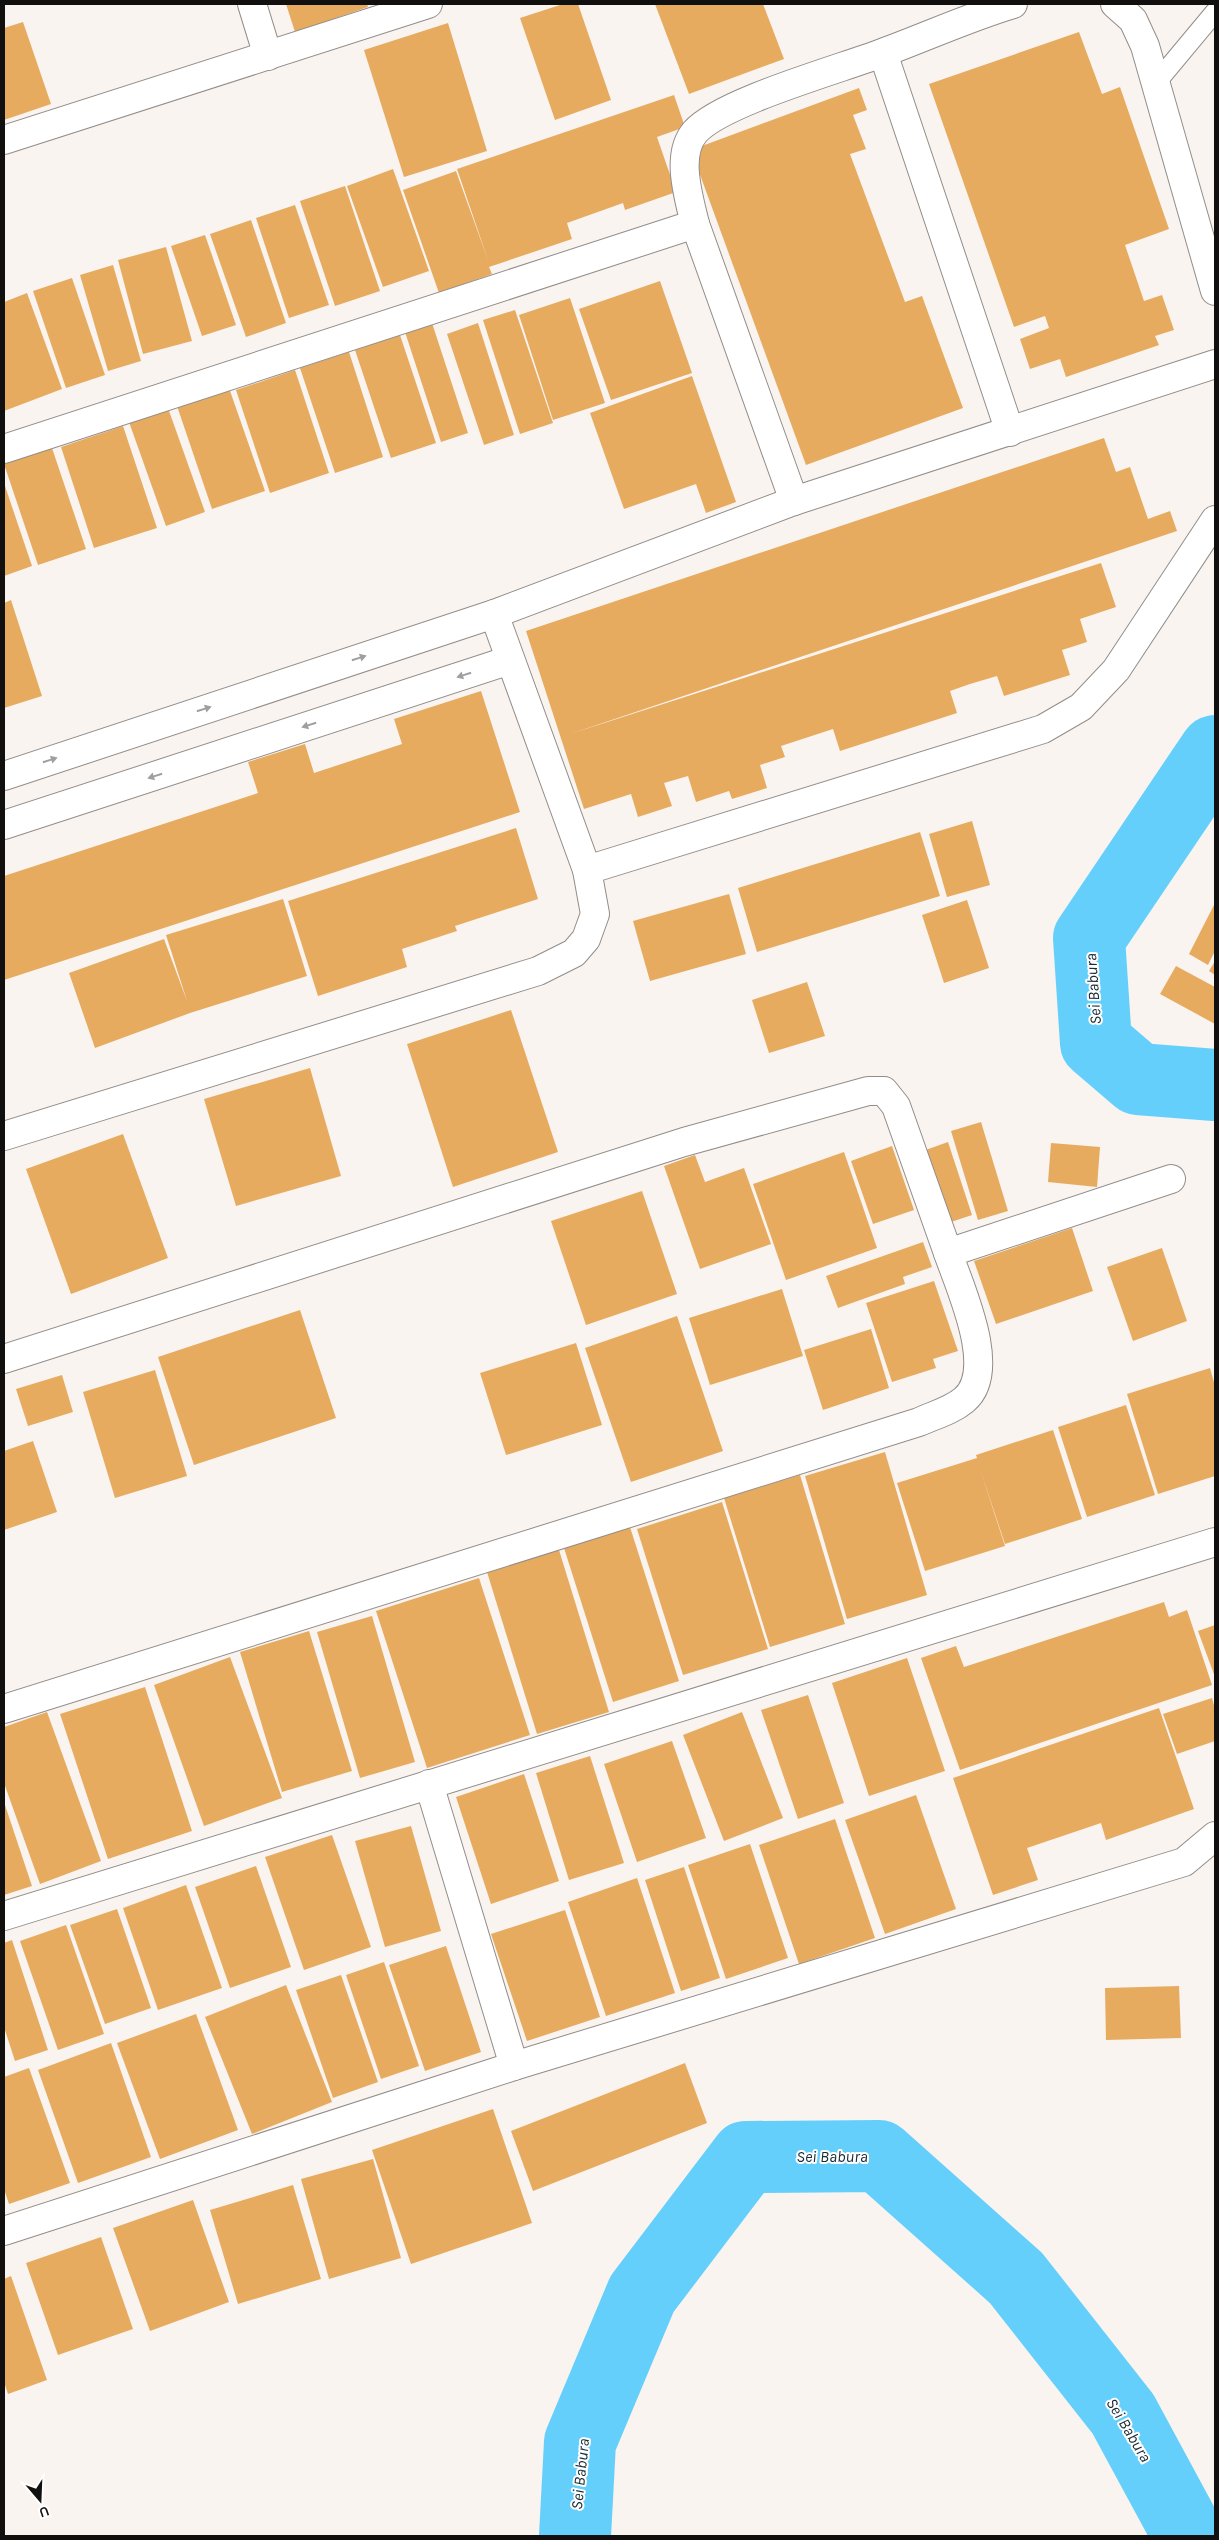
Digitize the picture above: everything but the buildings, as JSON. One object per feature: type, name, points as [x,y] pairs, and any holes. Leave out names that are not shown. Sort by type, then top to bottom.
[{"type":"street","points":[[252,4],[268,56]]},
{"type":"street","points":[[4,140],[428,4]]},
{"type":"street","points":[[794,501],[695,224],[688,191],[685,156],[694,133],[711,119],[741,105],[883,53],[990,11],[1014,4]]},
{"type":"street","points":[[1115,4],[1132,20],[1145,46],[1215,291]]},
{"type":"street","points":[[883,53],[1010,432]]},
{"type":"street","points":[[4,449],[695,224]]},
{"type":"street","points":[[4,776],[494,614],[794,501],[1215,364]]},
{"type":"street","points":[[587,870],[1043,729],[1081,707],[1116,670],[1215,520]]},
{"type":"street","points":[[4,1136],[538,971],[574,953],[586,939],[595,914],[587,870],[494,614]]},
{"type":"street","points":[[4,825],[510,660]]},
{"type":"street","points":[[4,1359],[684,1142],[868,1090],[884,1090],[896,1106],[948,1254],[977,1346],[979,1368],[975,1386],[965,1399],[951,1408],[919,1422],[4,1709]]},
{"type":"street","points":[[948,1254],[1172,1179]]},
{"type":"street","points":[[4,1916],[1215,1542]]},
{"type":"street","points":[[429,1784],[514,2066]]},
{"type":"street","points":[[4,2231],[514,2066],[1184,1862],[1215,1836]]},
{"type":"lane","points":[[1155,84],[1215,12]]},
{"type":"waterway","name":"Sei Babura","points":[[1215,751],[1089,938],[1096,1043],[1138,1079],[1215,1085]]},
{"type":"waterway","name":"Sei Babura","points":[[575,2536],[580,2442],[642,2294],[746,2157],[879,2156],[1016,2278],[1123,2414],[1189,2536]]}]
